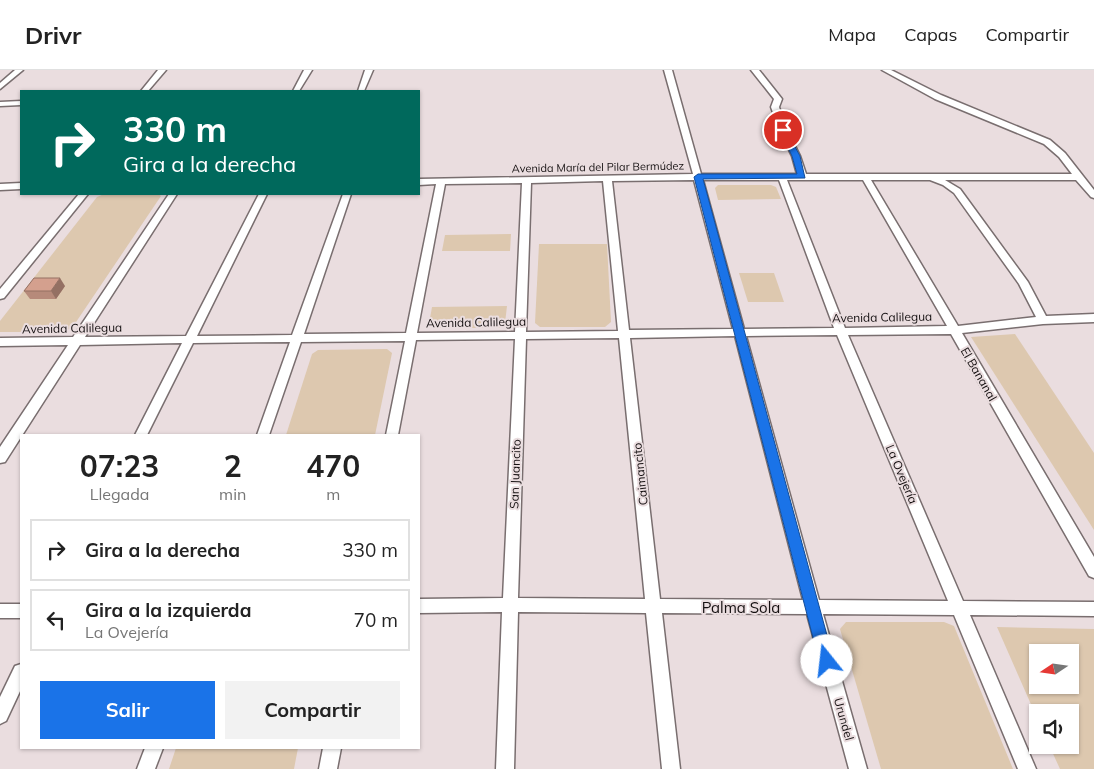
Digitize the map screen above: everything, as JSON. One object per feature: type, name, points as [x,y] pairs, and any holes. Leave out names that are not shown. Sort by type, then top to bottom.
[{"type":"street","points":[[0,87],[19,70]]},
{"type":"street","points":[[145,90],[162,70]]},
{"type":"street","points":[[297,90],[308,70]]},
{"type":"street","points":[[361,90],[369,70]]},
{"type":"street","name":"Urundel","points":[[668,70],[811,607],[858,769]]},
{"type":"street","points":[[755,70],[778,99],[775,107],[783,130],[796,156],[802,176]]},
{"type":"street","points":[[886,70],[902,77],[925,92],[1047,142],[1062,155],[1094,195]]},
{"type":"street","points":[[0,104],[20,103]]},
{"type":"street","name":"Avenida María del Pilar Bermúdez","points":[[420,182],[802,176],[1078,177]]},
{"type":"street","name":"El Bananal","points":[[865,176],[1094,571]]},
{"type":"street","points":[[928,176],[946,183],[957,191],[1024,284],[1043,320]]},
{"type":"street","name":"La Ovejería","points":[[782,177],[841,331],[1027,769]]},
{"type":"street","name":"Caimancito","points":[[607,178],[671,769]]},
{"type":"street","name":"San Juancito","points":[[506,769],[510,605],[527,179]]},
{"type":"street","points":[[392,434],[441,181]]},
{"type":"street","points":[[0,194],[4,187],[20,186]]},
{"type":"street","points":[[0,296],[83,195]]},
{"type":"street","points":[[0,458],[172,195]]},
{"type":"street","points":[[142,434],[262,195]]},
{"type":"street","points":[[262,434],[347,195]]},
{"type":"street","name":"Avenida Calilegua","points":[[0,342],[189,341],[739,331],[954,330],[1043,320],[1094,318]]},
{"type":"street","name":"Palma Sola","points":[[420,606],[510,605],[1094,610]]},
{"type":"street","points":[[0,611],[20,611]]},
{"type":"street","points":[[0,715],[20,674]]},
{"type":"street","points":[[146,769],[154,749]]},
{"type":"street","points":[[328,769],[332,749]]},
{"type":"shaded area","points":[[718,185],[771,185],[776,187],[781,199],[718,200],[715,188]]},
{"type":"shaded area","points":[[102,195],[161,196],[72,328],[62,332],[0,332],[0,321],[97,197]]},
{"type":"shaded area","points":[[511,234],[510,251],[442,251],[445,235]]},
{"type":"shaded area","points":[[539,244],[607,244],[611,322],[605,327],[540,327],[535,323]]},
{"type":"shaded area","points":[[739,273],[774,273],[784,302],[748,302]]},
{"type":"shaded area","points":[[507,306],[505,323],[499,328],[433,328],[429,324],[432,307]]},
{"type":"shaded area","points":[[1015,334],[1094,453],[1094,530],[971,337]]},
{"type":"shaded area","points":[[387,349],[392,353],[375,434],[286,434],[312,354],[318,350]]},
{"type":"shaded area","points":[[846,622],[944,622],[954,626],[1013,769],[881,769],[840,629]]},
{"type":"shaded area","points":[[997,627],[1094,629],[1094,769],[1060,769],[1053,754],[1079,754],[1079,704],[1031,704]]},
{"type":"shaded area","points":[[176,749],[298,749],[294,769],[169,769]]},
{"type":"building","points":[[34,278],[60,278],[51,291],[24,291]]},
{"type":"route","points":[[783,130],[796,156],[802,176],[698,177],[811,607],[827,661]]}]
